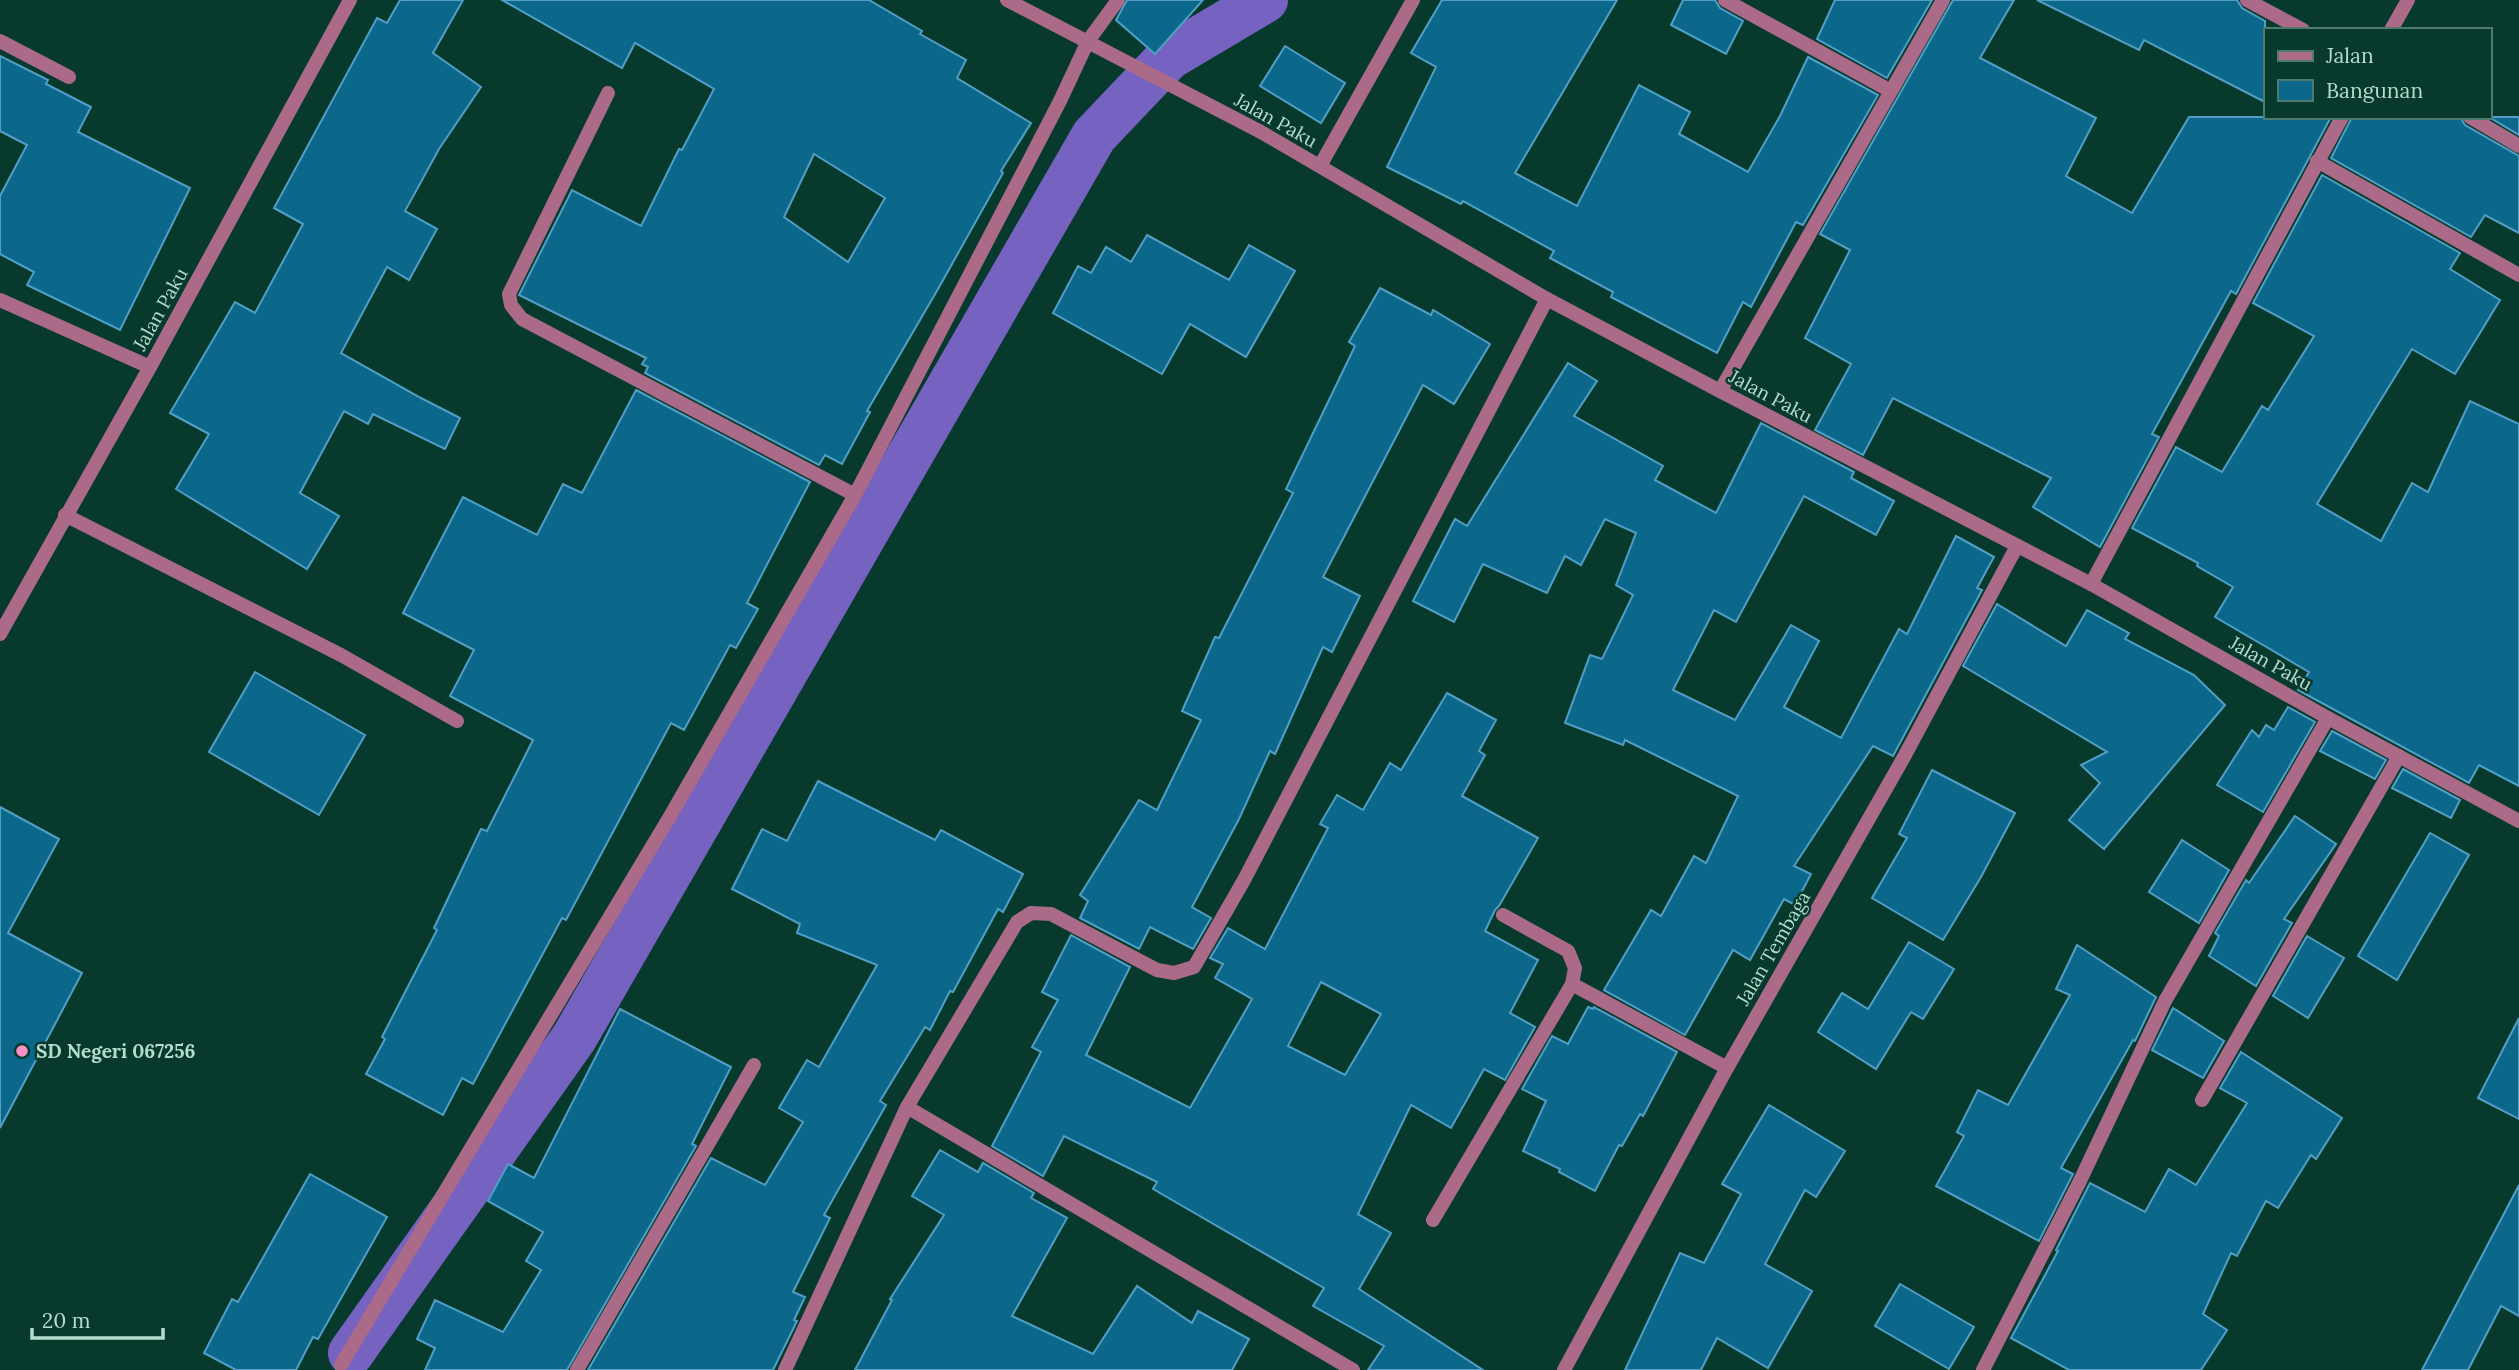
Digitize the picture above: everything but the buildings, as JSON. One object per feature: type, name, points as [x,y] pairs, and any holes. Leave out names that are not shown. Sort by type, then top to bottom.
[{"type":"street","name":"Jalan Paku","points":[[0,632],[150,367],[350,0]]},
{"type":"street","name":"Jalan Paku","points":[[1007,0],[1261,132],[1547,299],[2091,584],[2328,718],[2519,821]]},
{"type":"street","points":[[341,1365],[668,818],[855,495],[1060,102],[1088,41],[1118,0]]},
{"type":"street","points":[[1320,166],[1413,0]]},
{"type":"street","points":[[1725,0],[1889,90]]},
{"type":"street","points":[[1720,391],[1889,90],[1943,0]]},
{"type":"street","points":[[2247,0],[2300,28]]},
{"type":"street","points":[[2392,28],[2408,0]]},
{"type":"street","points":[[0,41],[69,76]]},
{"type":"street","points":[[608,93],[509,294],[512,305],[522,319],[855,495]]},
{"type":"street","points":[[2091,584],[2341,119]]},
{"type":"street","points":[[2473,119],[2519,146]]},
{"type":"street","points":[[2317,161],[2519,275]]},
{"type":"street","points":[[785,1370],[907,1108],[1017,922],[1031,913],[1051,914],[1157,970],[1174,974],[1194,967],[1244,880],[1547,299]]},
{"type":"street","points":[[0,300],[150,367]]},
{"type":"street","points":[[65,515],[341,655],[457,721]]},
{"type":"street","name":"Jalan Tembaga","points":[[1564,1370],[1727,1068],[1903,757],[2017,546]]},
{"type":"street","points":[[1983,1370],[2079,1183],[2165,1001],[2328,718]]},
{"type":"street","points":[[2202,1100],[2399,757]]},
{"type":"street","points":[[1433,1220],[1572,984],[1574,968],[1568,951],[1503,915]]},
{"type":"street","points":[[1572,984],[1727,1068]]},
{"type":"street","points":[[577,1370],[754,1065]]},
{"type":"street","points":[[907,1108],[1353,1370]]},
{"type":"waterway","points":[[351,1353],[574,1038],[1094,136],[1169,57],[1265,0]]},
{"type":"place","name":"SD Negeri 067256","points":[[22,1051]]}]
